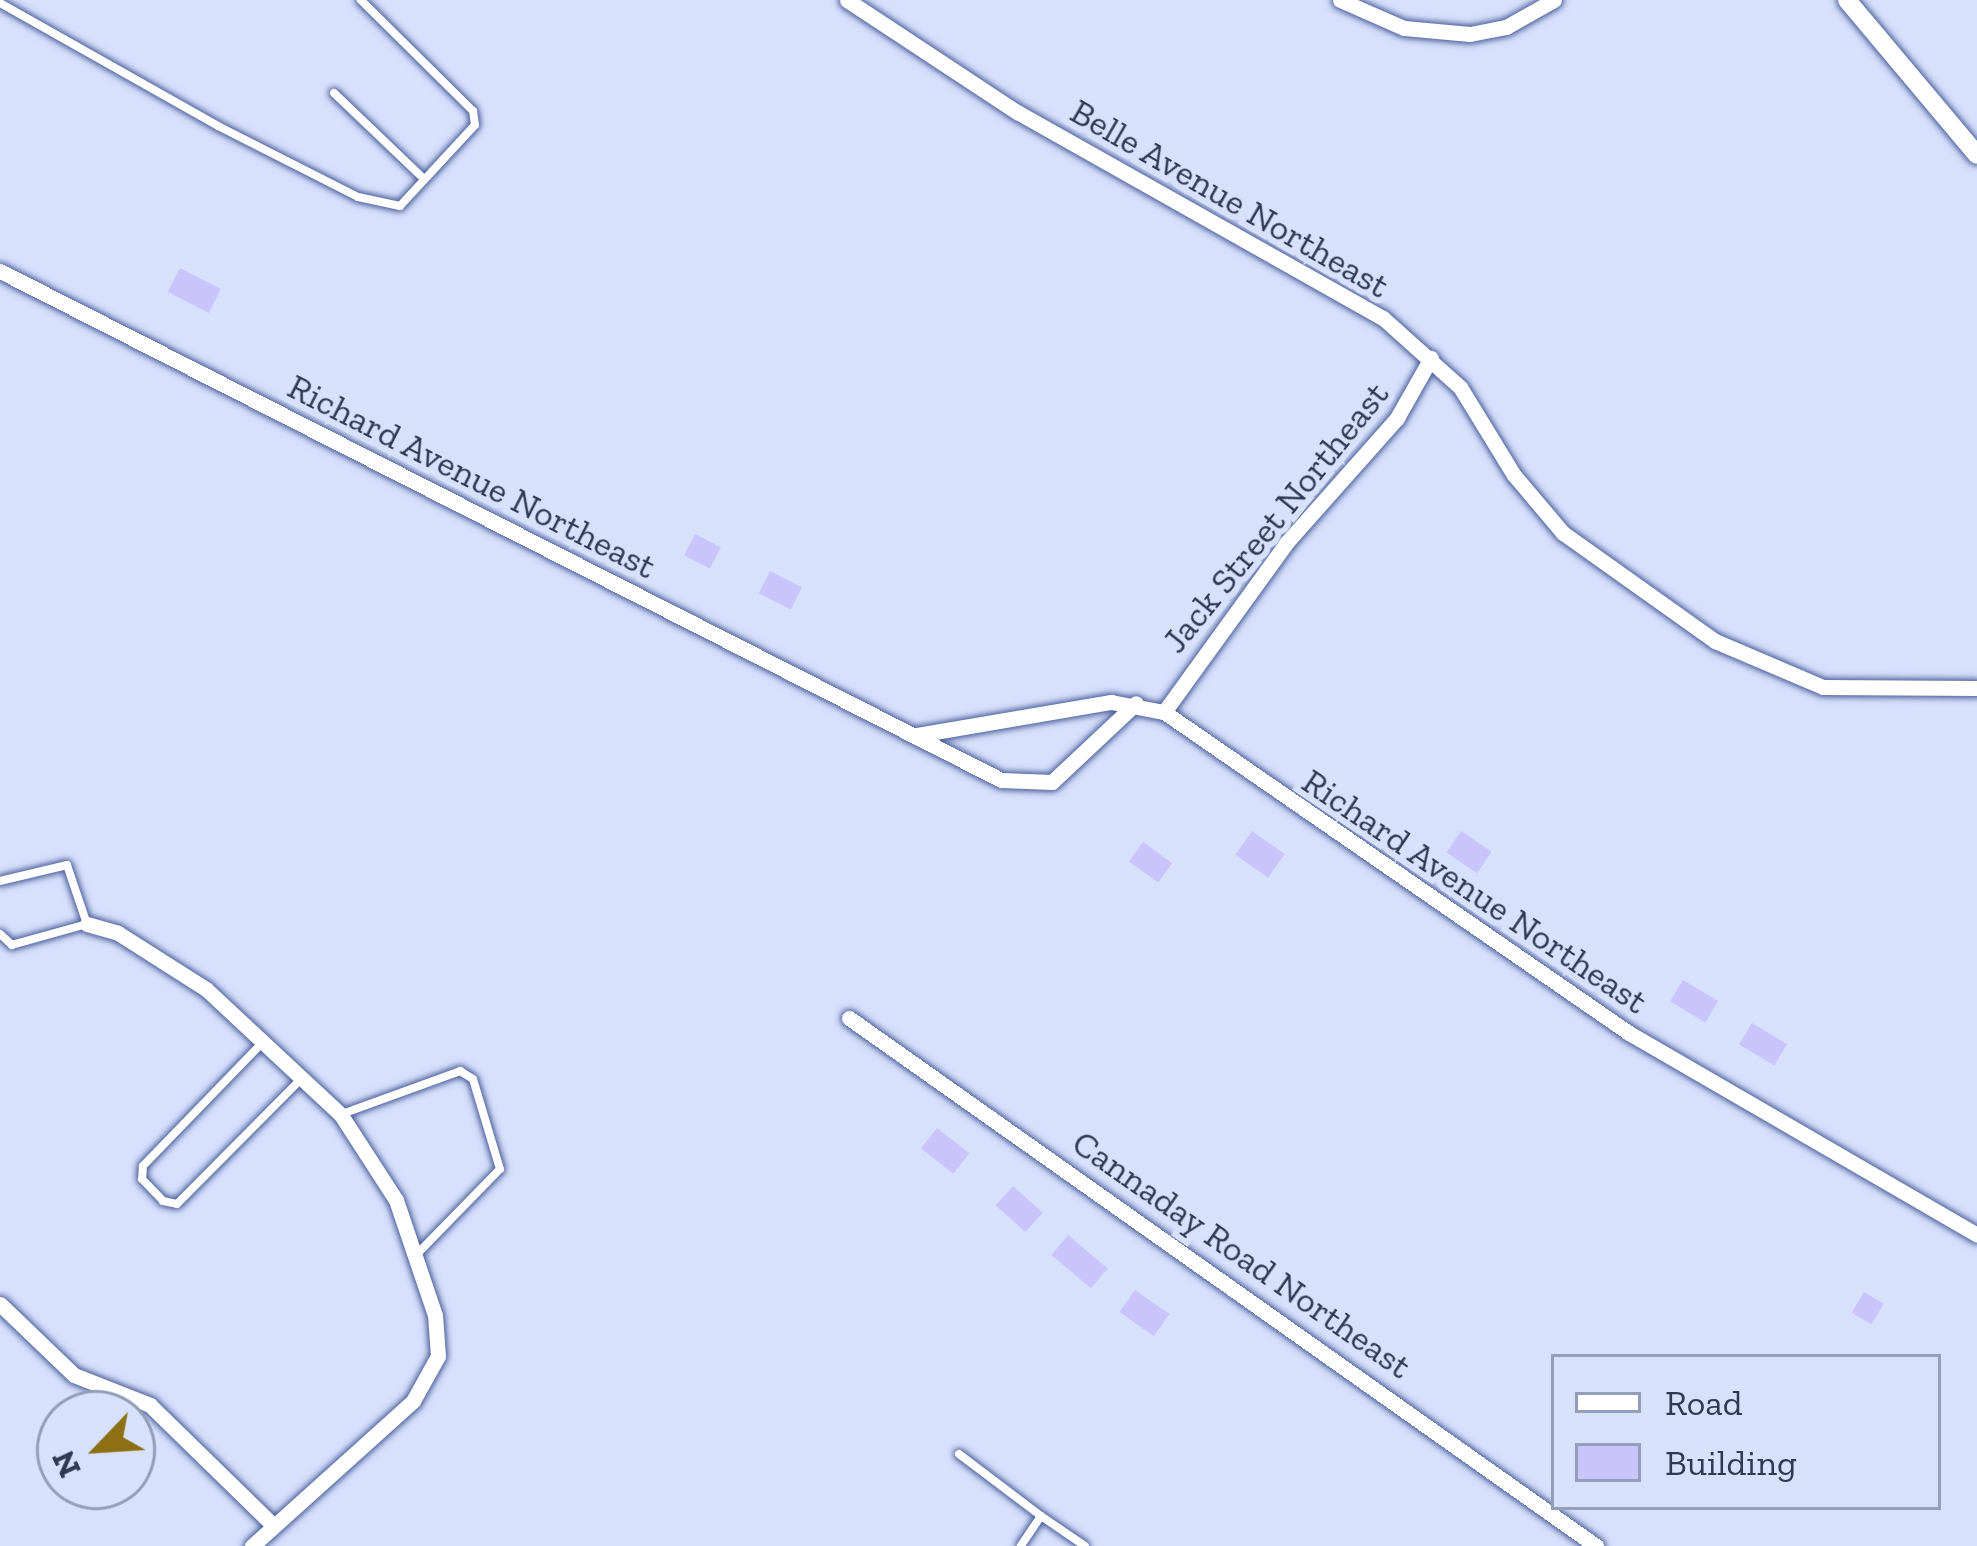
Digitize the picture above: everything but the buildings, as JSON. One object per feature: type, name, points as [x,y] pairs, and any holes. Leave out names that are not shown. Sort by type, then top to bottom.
[{"type":"street","name":"Belle Avenue Northeast","points":[[847,0],[1017,112],[1340,288],[1431,358],[1563,533],[1714,641],[1823,687],[1977,688]]},
{"type":"street","points":[[1340,0],[1404,28],[1470,34],[1506,27],[1554,0]]},
{"type":"street","points":[[1847,0],[1977,155]]},
{"type":"street","name":"Richard Avenue Northeast","points":[[0,271],[1001,780],[1037,786],[1060,777],[1136,703]]},
{"type":"street","name":"Jack Street Northeast","points":[[1164,712],[1287,542],[1397,418],[1431,358]]},
{"type":"street","name":"Richard Avenue Northeast","points":[[917,735],[1136,703],[1164,712],[1629,1033],[1977,1235]]},
{"type":"street","points":[[87,924],[163,959],[265,1040],[340,1115],[377,1165],[416,1255],[438,1333],[433,1370],[406,1409],[251,1546]]},
{"type":"street","name":"Cannaday Road Northeast","points":[[849,1018],[1596,1546]]},
{"type":"street","points":[[4,1315],[74,1375],[150,1405],[272,1523]]},
{"type":"lane","points":[[0,3],[358,197],[400,206],[475,125],[473,111],[361,0]]},
{"type":"lane","points":[[334,93],[424,179]]},
{"type":"lane","points":[[0,881],[67,865],[87,924],[12,945],[0,934]]},
{"type":"lane","points":[[265,1040],[143,1166],[142,1179],[163,1201],[177,1204],[303,1077]]},
{"type":"lane","points":[[340,1115],[460,1071],[473,1079],[500,1169],[416,1255]]},
{"type":"lane","points":[[958,1454],[1084,1546]]},
{"type":"lane","points":[[1021,1546],[1041,1516]]}]
